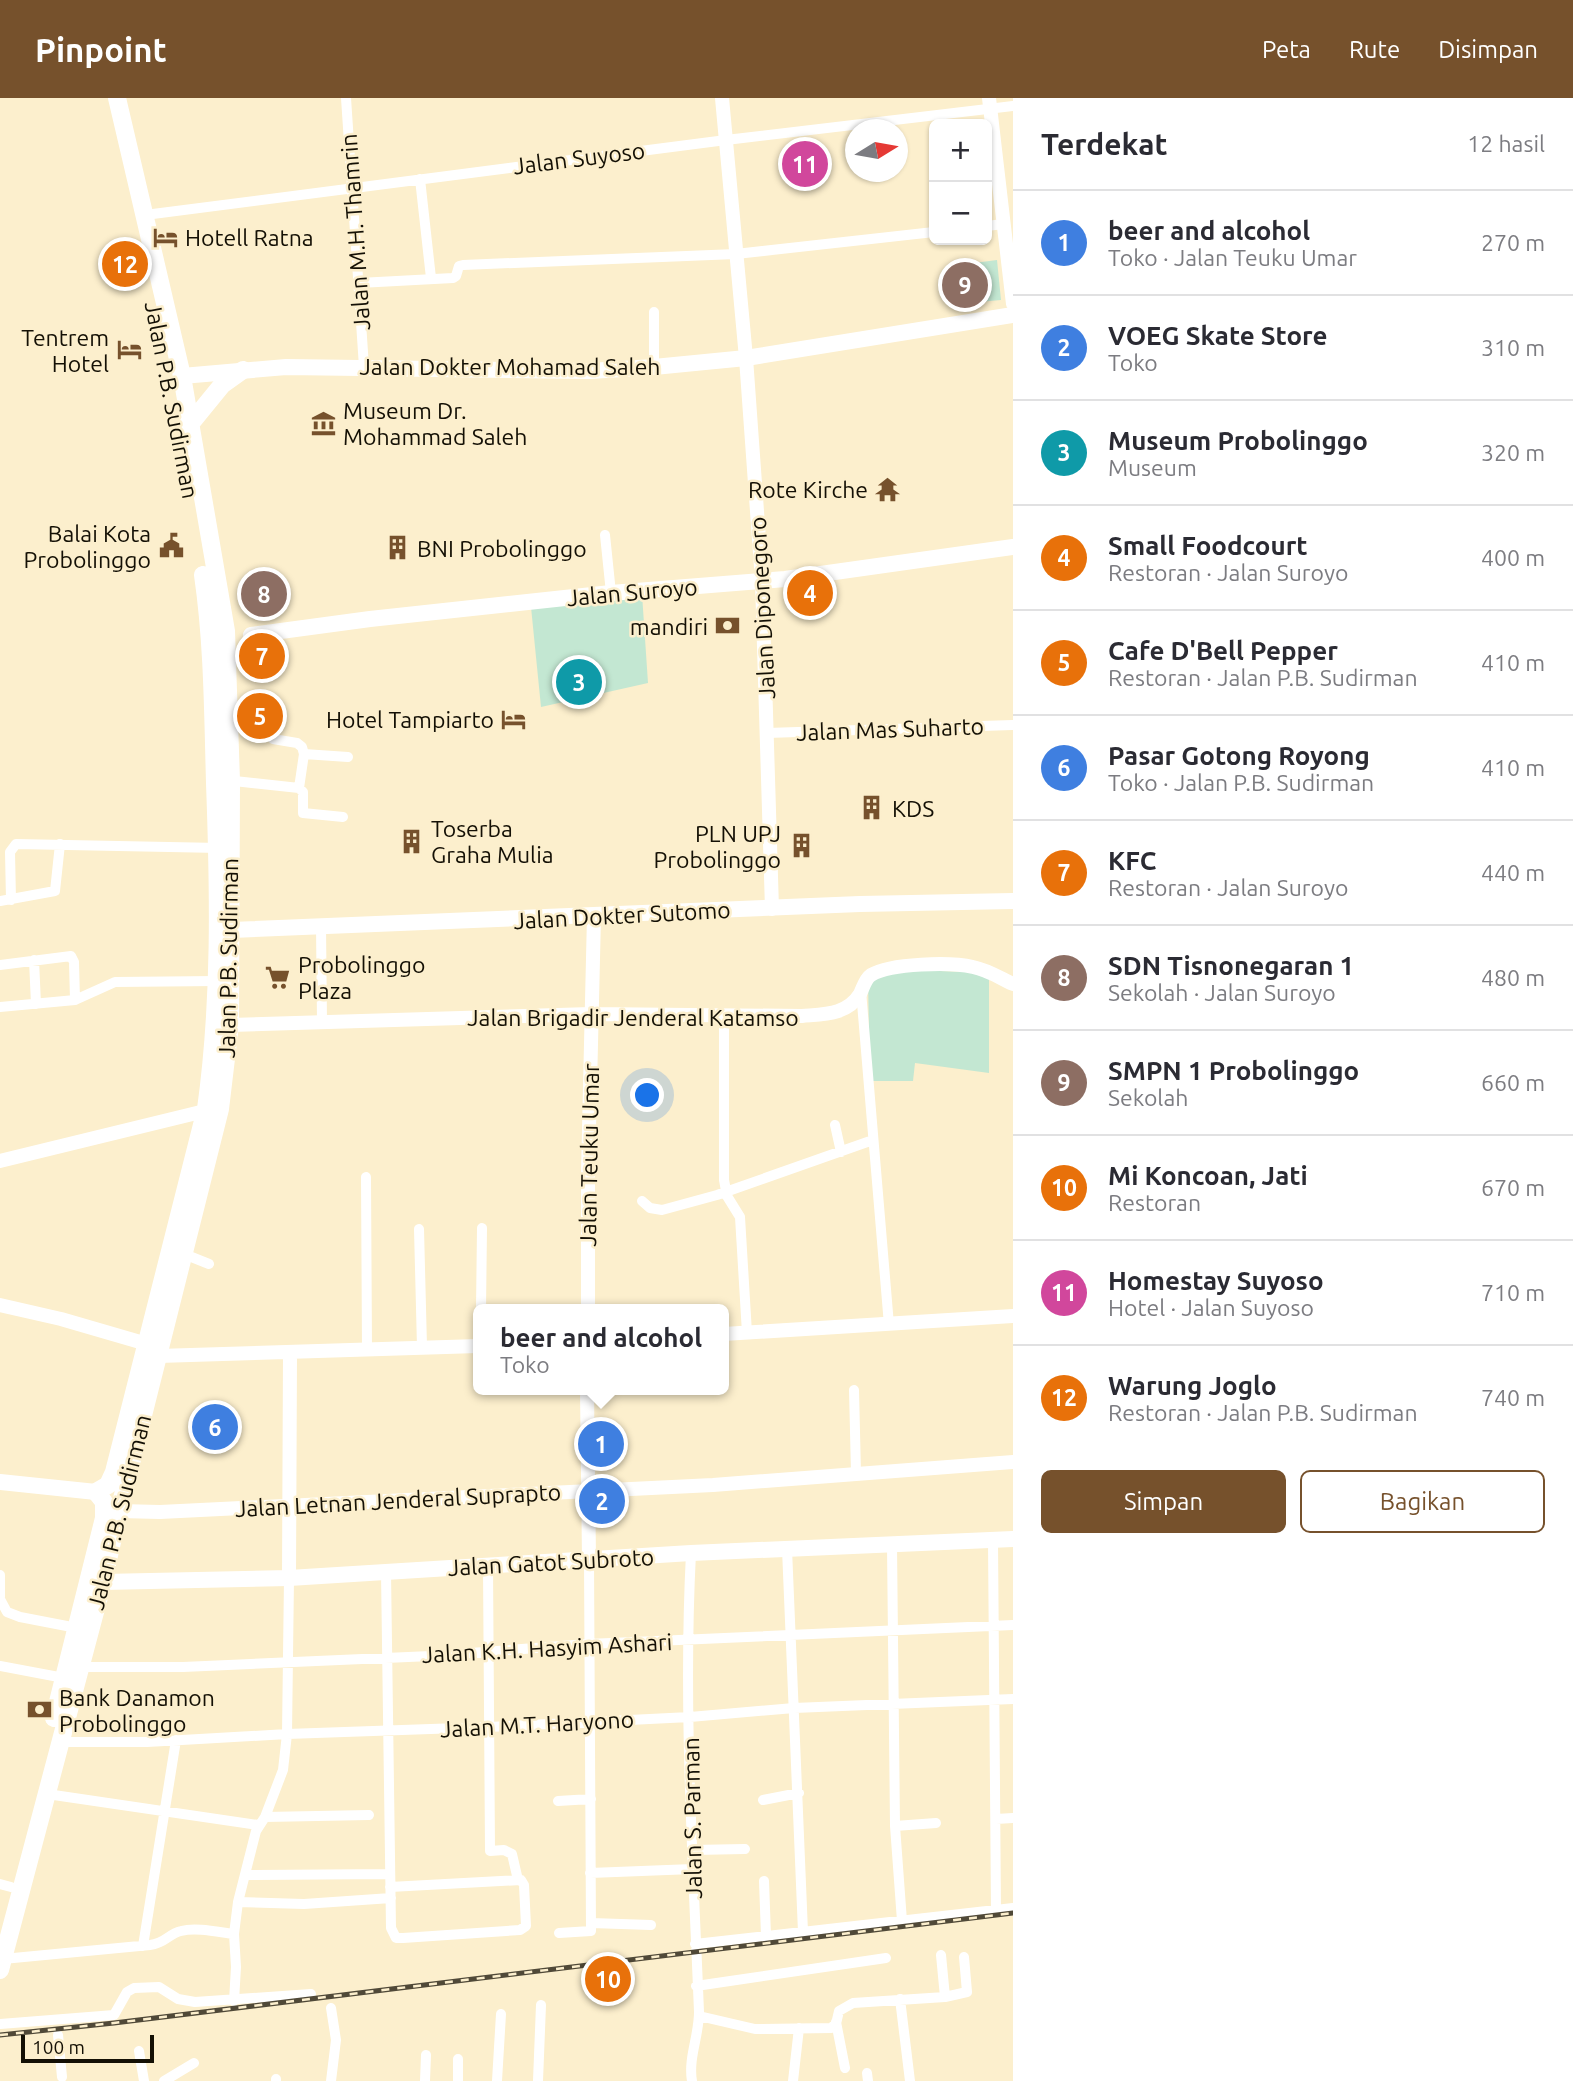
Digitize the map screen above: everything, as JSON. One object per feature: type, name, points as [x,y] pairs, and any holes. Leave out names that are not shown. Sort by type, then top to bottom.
[{"type":"main road","name":"Jalan P.B. Sudirman","points":[[108,98],[177,377],[191,423],[204,546]]},
{"type":"main road","name":"Jalan P.B. Sudirman","points":[[0,1928],[6,1885],[119,1511],[153,1350],[213,1109],[224,848],[219,637],[177,377],[145,215],[117,98]]},
{"type":"main road","name":"Jalan Dokter Mohamad Saleh","points":[[177,377],[286,367],[590,371],[654,367],[746,358],[1013,315]]},
{"type":"main road","points":[[191,423],[222,385],[243,370]]},
{"type":"main road","name":"Jalan Suroyo","points":[[251,635],[370,619],[611,593],[797,578],[1013,547]]},
{"type":"main road","name":"Jalan P.B. Sudirman","points":[[1,1965],[60,1742],[77,1628],[96,1582],[106,1508],[102,1497],[96,1492],[108,1485],[114,1472],[184,1254],[230,1025],[232,930],[224,848]]},
{"type":"main road","name":"Jalan Dokter Sutomo","points":[[232,930],[1013,901]]},
{"type":"main road","points":[[0,1482],[96,1492]]},
{"type":"main road","name":"Jalan Gatot Subroto","points":[[96,1582],[289,1578],[691,1553],[1013,1539]]},
{"type":"street","name":"Jalan M.H. Thamrin","points":[[345,98],[364,367]]},
{"type":"street","name":"Jalan Diponegoro","points":[[722,98],[746,358],[762,581],[772,909]]},
{"type":"street","name":"Jalan Suyoso","points":[[145,215],[989,103],[1013,106]]},
{"type":"street","points":[[989,103],[1007,204],[1003,224],[1013,304]]},
{"type":"street","points":[[420,179],[431,278]]},
{"type":"street","points":[[992,225],[1003,224]]},
{"type":"street","points":[[359,283],[455,277],[459,267],[477,264],[736,254],[929,233]]},
{"type":"street","points":[[654,312],[654,367]]},
{"type":"street","points":[[605,535],[611,593]]},
{"type":"street","name":"Jalan Suroyo","points":[[219,637],[251,635]]},
{"type":"street","name":"Jalan Mas Suharto","points":[[767,733],[1013,725]]},
{"type":"street","points":[[273,739],[297,743],[302,747],[304,754],[299,788]]},
{"type":"street","points":[[304,754],[348,757]]},
{"type":"street","points":[[223,780],[299,788],[303,792],[303,813],[343,817]]},
{"type":"street","points":[[61,844],[55,891],[6,901],[5,852],[16,844],[61,844],[224,848]]},
{"type":"street","name":"Jalan Teuku Umar","points":[[587,1304],[594,916]]},
{"type":"street","points":[[321,925],[322,1022]]},
{"type":"street","points":[[0,965],[65,956],[73,958],[75,1000]]},
{"type":"street","points":[[34,960],[36,1004]]},
{"type":"street","name":"Jalan Brigadir Jenderal Katamso","points":[[230,1025],[591,1014],[831,1014],[860,998],[871,976],[890,969],[918,965],[970,966],[990,972],[1013,984]]},
{"type":"street","points":[[0,1007],[75,1000],[115,982],[217,981]]},
{"type":"street","points":[[860,998],[889,1325]]},
{"type":"street","points":[[724,1015],[722,1140],[727,1196],[740,1217],[747,1333]]},
{"type":"street","points":[[0,1161],[213,1109]]},
{"type":"street","points":[[835,1125],[841,1152]]},
{"type":"street","points":[[642,1201],[650,1208],[662,1210],[727,1196],[841,1152],[873,1144]]},
{"type":"street","points":[[366,1177],[367,1350]]},
{"type":"street","points":[[481,1304],[482,1228]]},
{"type":"street","points":[[419,1229],[422,1347]]},
{"type":"street","points":[[184,1254],[209,1264]]},
{"type":"street","points":[[0,1306],[61,1319],[153,1350],[290,1354],[473,1346]]},
{"type":"street","points":[[729,1334],[1013,1316]]},
{"type":"street","points":[[234,2001],[234,1934],[238,1902],[262,1821],[283,1770],[287,1734],[290,1354]]},
{"type":"street","points":[[854,1390],[856,1473]]},
{"type":"street","points":[[559,1933],[591,1931],[587,1395]]},
{"type":"street","name":"Jalan Letnan Jenderal Suprapto","points":[[119,1511],[160,1512],[587,1492],[1013,1462]]},
{"type":"street","points":[[993,1541],[996,1910]]},
{"type":"street","points":[[892,1545],[895,1826],[902,1921]]},
{"type":"street","points":[[787,1549],[803,1932]]},
{"type":"street","name":"Jalan S. Parman","points":[[691,1553],[689,1640],[692,1850],[699,2016],[691,2064],[692,2081]]},
{"type":"street","points":[[488,1566],[490,1851],[504,1850],[512,1854],[518,1880]]},
{"type":"street","points":[[238,1902],[304,1904],[391,1892],[518,1880],[524,1885],[526,1926],[520,1930],[396,1938],[391,1928],[391,1892],[386,1572]]},
{"type":"street","points":[[0,1576],[0,1598],[6,1612],[77,1628]]},
{"type":"street","name":"Jalan K.H. Hasyim Ashari","points":[[0,1666],[70,1671],[183,1667],[489,1652],[588,1644],[1013,1625]]},
{"type":"street","name":"Jalan M.T. Haryono","points":[[60,1742],[388,1732],[690,1717],[794,1708],[1013,1699]]},
{"type":"street","points":[[143,1946],[176,1740]]},
{"type":"street","points":[[764,1800],[799,1793]]},
{"type":"street","points":[[47,1794],[165,1812],[262,1821],[369,1815]]},
{"type":"street","points":[[558,1801],[591,1799]]},
{"type":"street","points":[[996,1819],[1013,1818]]},
{"type":"street","points":[[895,1826],[936,1823]]},
{"type":"street","points":[[692,1850],[745,1849]]},
{"type":"street","points":[[590,1873],[694,1869]]},
{"type":"street","points":[[245,1875],[390,1874]]},
{"type":"street","points":[[764,1881],[766,1936]]},
{"type":"street","points":[[694,1941],[766,1936],[1013,1908]]},
{"type":"street","points":[[591,1923],[651,1925]]},
{"type":"street","points":[[1,1965],[165,1942],[174,1934],[186,1930],[234,1934]]},
{"type":"street","points":[[941,1955],[945,1997]]},
{"type":"street","points":[[696,1986],[886,1958]]},
{"type":"street","points":[[699,2016],[741,2027],[831,2028],[835,2027],[839,2011],[853,2003],[945,1997],[967,1992],[964,1958]]},
{"type":"street","points":[[0,2024],[114,2015],[127,1992],[134,1988],[159,1987],[178,1999],[195,2003],[311,1994]]},
{"type":"street","points":[[900,1999],[910,2081]]},
{"type":"street","points":[[538,2081],[541,2005]]},
{"type":"street","points":[[331,2008],[336,2040],[331,2081]]},
{"type":"street","points":[[497,2081],[501,2014]]},
{"type":"street","points":[[836,2022],[845,2068]]},
{"type":"street","points":[[793,2081],[799,2028]]},
{"type":"street","points":[[58,2035],[62,2077]]},
{"type":"street","points":[[139,2051],[144,2081]]},
{"type":"street","points":[[425,2081],[426,2055]]},
{"type":"street","points":[[458,2059],[458,2081]]},
{"type":"street","points":[[164,2081],[194,2063]]},
{"type":"green space","points":[[997,260],[1001,300],[979,302],[974,263]]},
{"type":"green space","points":[[642,594],[648,683],[541,707],[531,607]]},
{"type":"green space","points":[[890,969],[989,973],[989,1073],[915,1063],[913,1081],[870,1081],[868,980]]},
{"type":"railway","points":[[0,2035],[1013,1913]]},
{"type":"place","name":"Homestay Suyoso","points":[[805,164]]},
{"type":"place","name":"Hotell Ratna","points":[[165,237]]},
{"type":"place","name":"Warung Joglo","points":[[125,264]]},
{"type":"place","name":"SMPN 1 Probolinggo","points":[[965,285]]},
{"type":"place","name":"Tentrem Hotel","points":[[129,350]]},
{"type":"place","name":"Museum Dr. Mohammad Saleh","points":[[323,423]]},
{"type":"place","name":"Rote Kirche","points":[[888,489]]},
{"type":"place","name":"Balai Kota Probolinggo","points":[[171,546]]},
{"type":"place","name":"BNI Probolinggo","points":[[397,548]]},
{"type":"place","name":"Small Foodcourt","points":[[810,593]]},
{"type":"place","name":"SDN Tisnonegaran 1","points":[[264,594]]},
{"type":"place","name":"mandiri","points":[[728,626]]},
{"type":"place","name":"KFC","points":[[262,656]]},
{"type":"place","name":"Museum Probolinggo","points":[[579,682]]},
{"type":"place","name":"Cafe D'Bell Pepper","points":[[260,716]]},
{"type":"place","name":"Hotel Tampiarto","points":[[514,719]]},
{"type":"place","name":"KDS","points":[[872,808]]},
{"type":"place","name":"Toserba Graha Mulia","points":[[411,841]]},
{"type":"place","name":"PLN UPJ Probolinggo","points":[[801,846]]},
{"type":"place","name":"Probolinggo Plaza","points":[[278,977]]},
{"type":"place","name":"Pasar Gotong Royong","points":[[215,1427]]},
{"type":"place","name":"beer and alcohol","points":[[601,1444]]},
{"type":"place","name":"VOEG Skate Store","points":[[602,1501]]},
{"type":"place","name":"Bank Danamon Probolinggo","points":[[39,1710]]},
{"type":"place","name":"Mi Koncoan, Jati","points":[[608,1979]]}]
